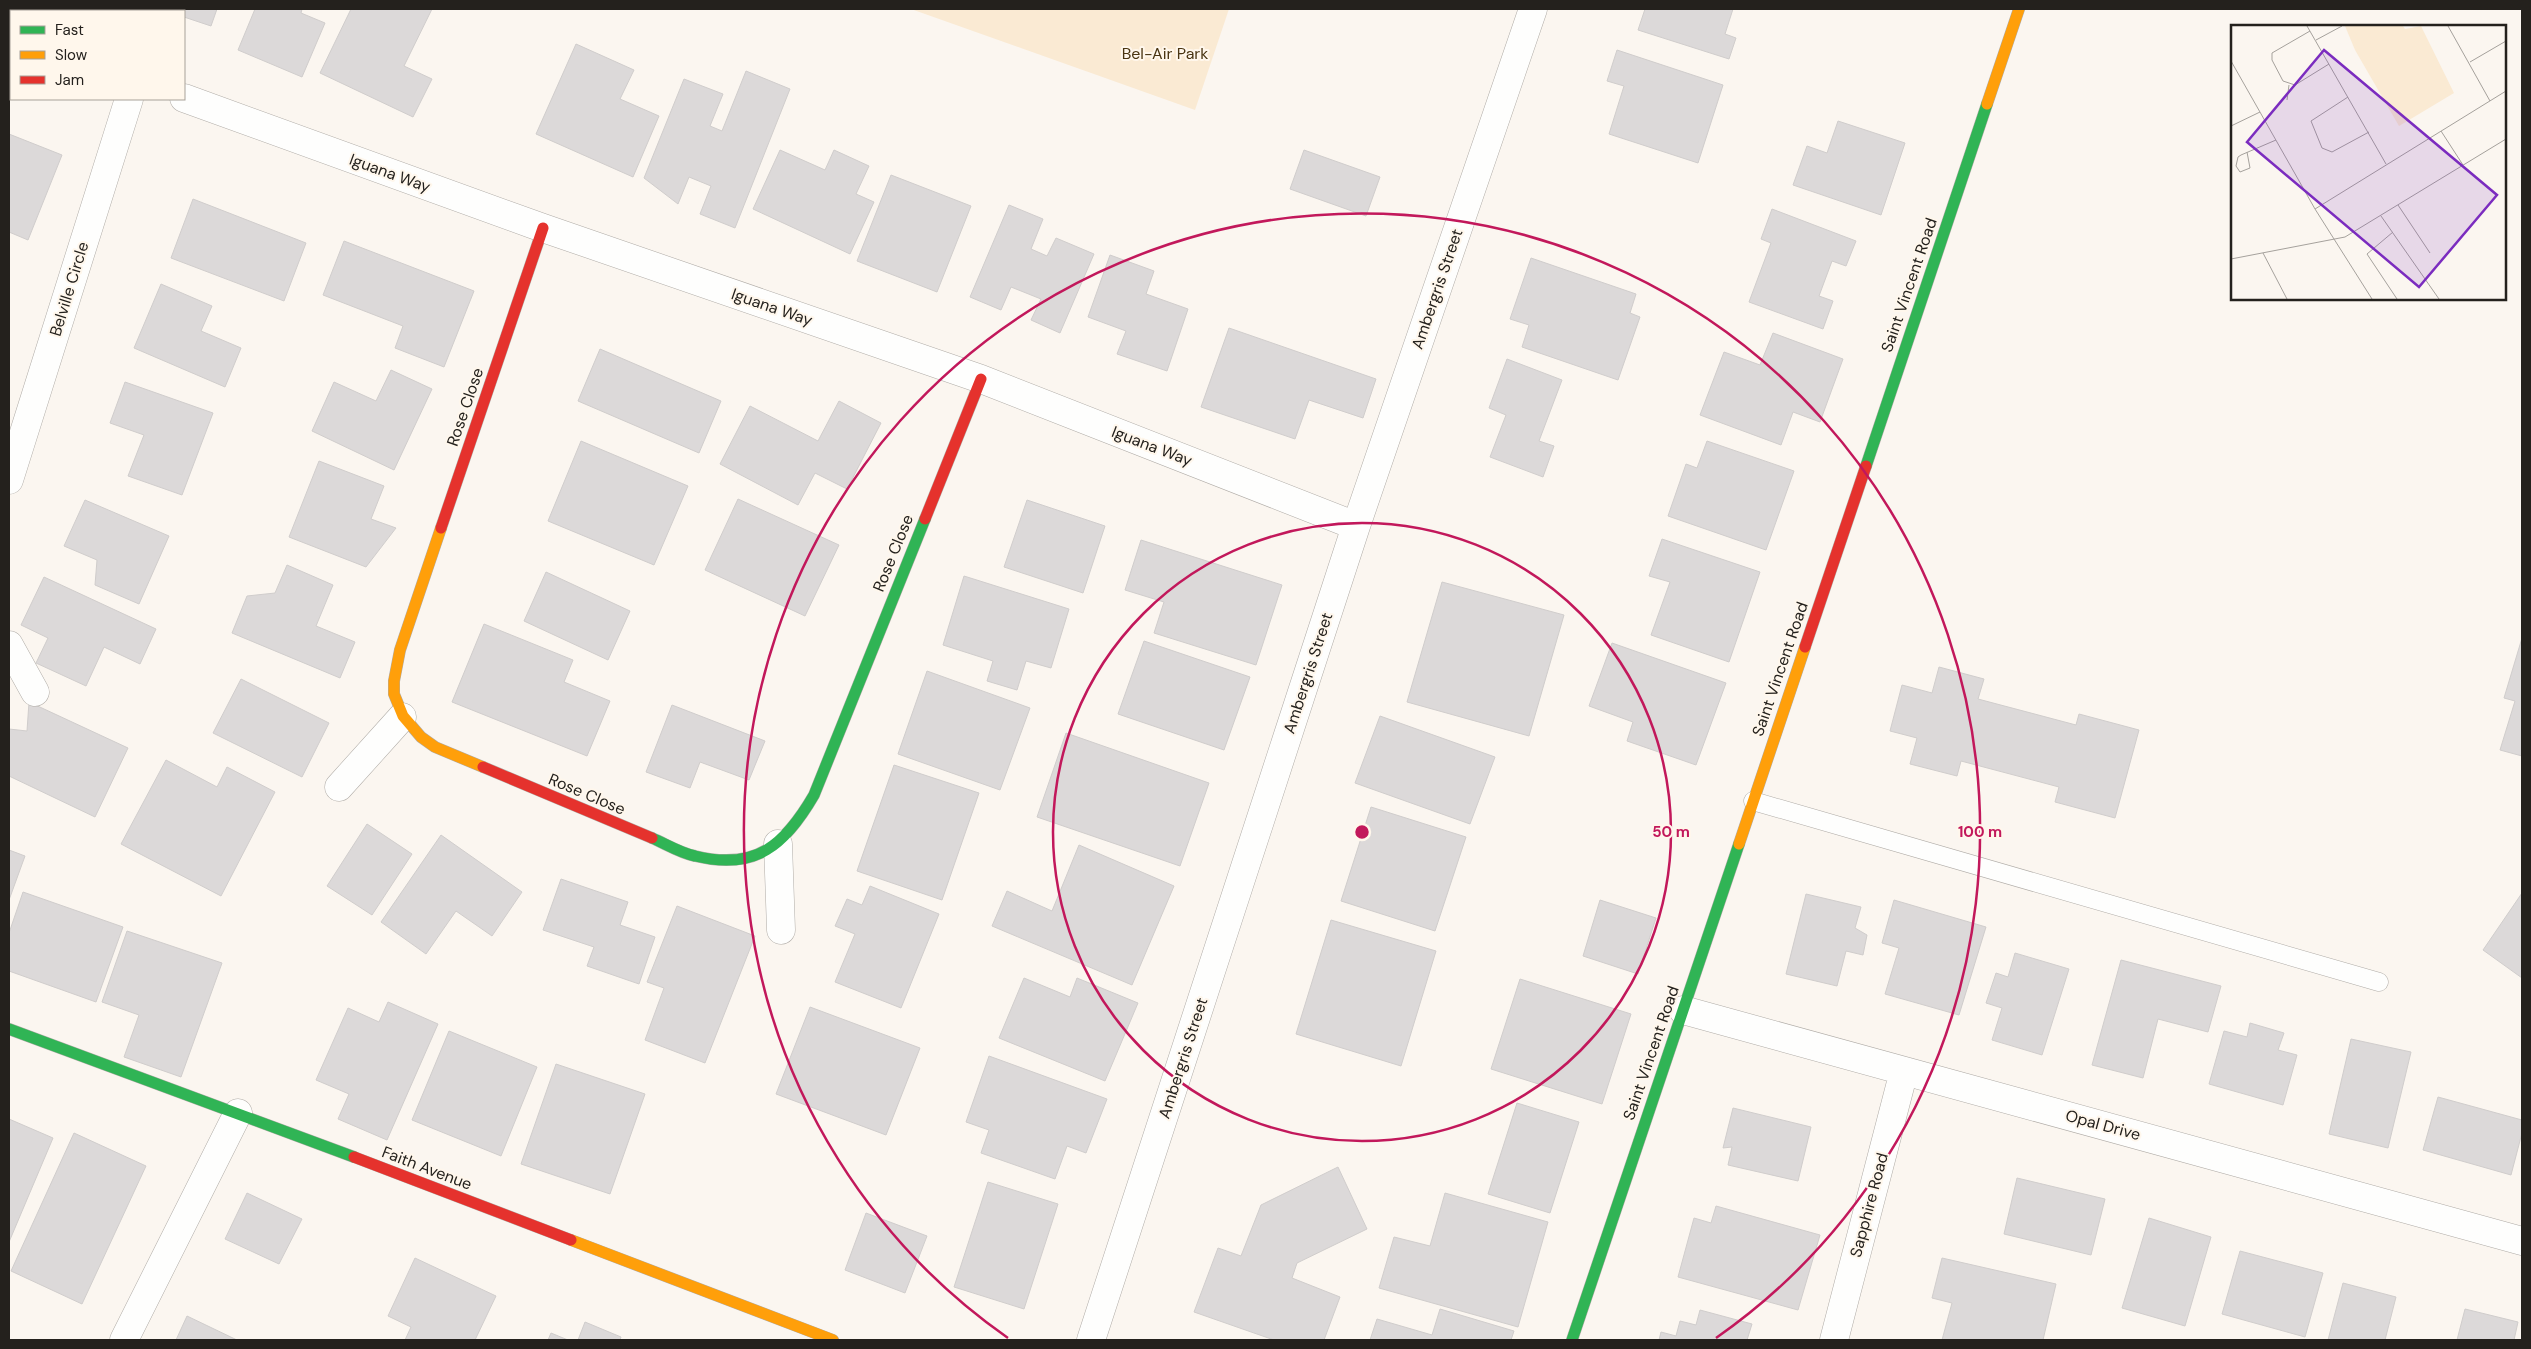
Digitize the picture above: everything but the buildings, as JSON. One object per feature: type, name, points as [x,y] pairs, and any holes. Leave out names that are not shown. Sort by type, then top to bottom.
[{"type":"street","name":"Ambergris Street","points":[[1091,1340],[1356,526],[1533,9]]},
{"type":"street","name":"Saint Vincent Road","points":[[1572,1340],[2019,9]]},
{"type":"street","name":"Iguana Way","points":[[185,98],[543,228],[981,379],[1356,526]]},
{"type":"street","name":"Belville Circle","points":[[9,480],[129,100]]},
{"type":"street","name":"Rose Close","points":[[543,228],[395,666],[393,693],[402,718],[421,738],[447,753],[694,856],[724,860],[739,859],[767,852],[778,844],[799,821],[814,795],[981,379]]},
{"type":"street","points":[[9,645],[35,692]]},
{"type":"street","points":[[339,787],[402,718]]},
{"type":"street","points":[[778,844],[781,930]]},
{"type":"street","name":"Opal Drive","points":[[1683,1010],[2522,1241]]},
{"type":"street","name":"Faith Avenue","points":[[9,1030],[238,1113],[834,1340]]},
{"type":"street","name":"Sapphire Road","points":[[1834,1340],[1904,1071]]},
{"type":"street","points":[[124,1340],[238,1113]]},
{"type":"lane","points":[[1753,801],[2379,982]]},
{"type":"green space","name":"Bel-Air Park","points":[[911,9],[1229,9],[1195,110]]},
{"type":"traffic: fast","points":[[1866,466],[1987,104]]},
{"type":"traffic: fast","points":[[652,838],[689,855],[716,860],[735,860],[766,850],[792,828],[814,795],[925,519]]},
{"type":"traffic: fast","points":[[1572,1340],[1739,844]]},
{"type":"traffic: fast","points":[[9,1029],[354,1157]]},
{"type":"traffic: slow","points":[[1987,104],[2019,9]]},
{"type":"traffic: slow","points":[[441,528],[400,650],[394,681],[394,694],[403,716],[421,737],[435,747],[483,767]]},
{"type":"traffic: slow","points":[[1739,844],[1805,647]]},
{"type":"traffic: slow","points":[[571,1240],[833,1340]]},
{"type":"traffic: jam","points":[[441,528],[543,228]]},
{"type":"traffic: jam","points":[[925,519],[981,379]]},
{"type":"traffic: jam","points":[[1805,647],[1866,466]]},
{"type":"traffic: jam","points":[[483,767],[652,838]]},
{"type":"traffic: jam","points":[[354,1157],[571,1240]]}]
